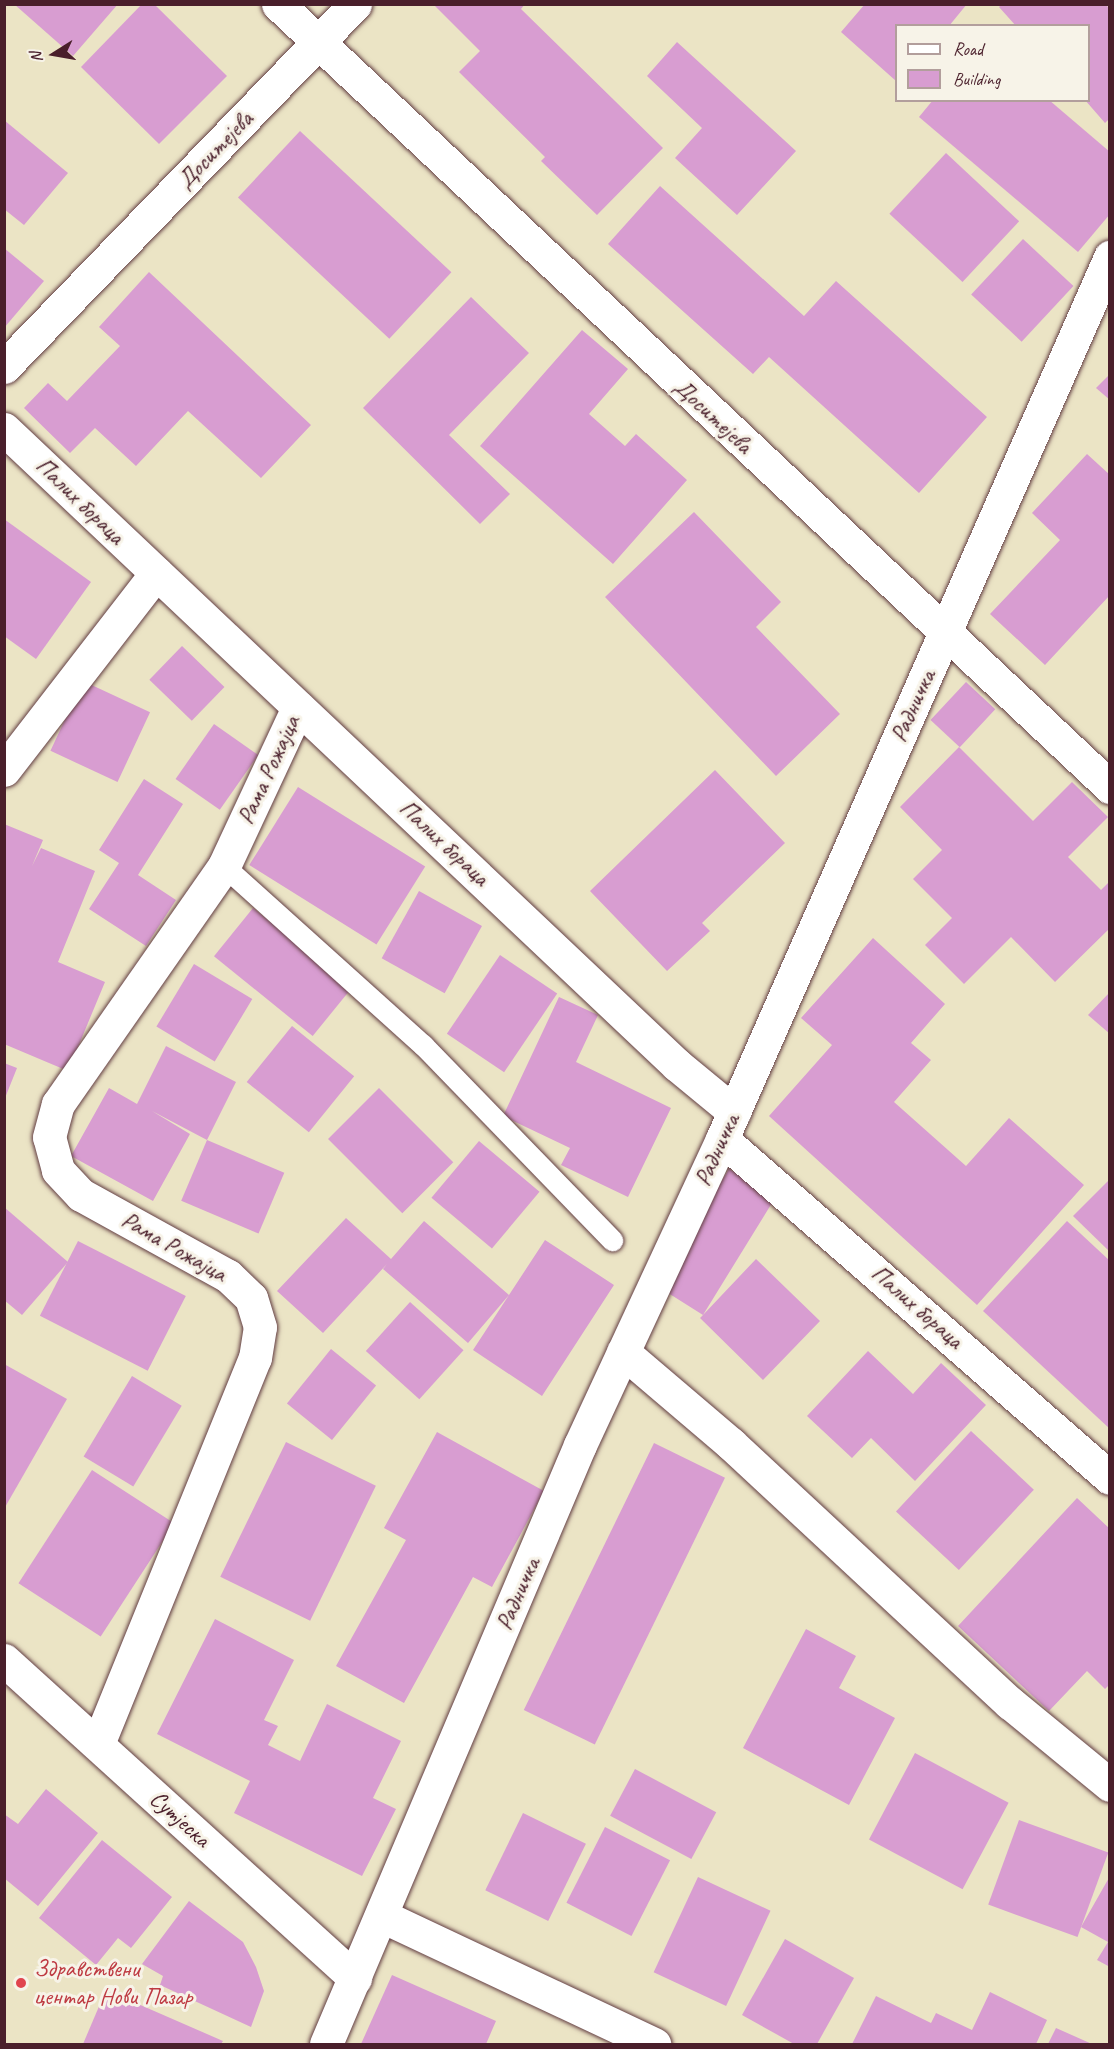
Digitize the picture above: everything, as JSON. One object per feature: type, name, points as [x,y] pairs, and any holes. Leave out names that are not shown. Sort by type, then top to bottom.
[{"type":"street","name":"Доситејева","points":[[278,4],[321,41],[1110,788]]},
{"type":"street","name":"Доситејева","points":[[4,367],[356,4]]},
{"type":"street","name":"Радничка","points":[[326,2044],[623,1352],[728,1125],[1110,257]]},
{"type":"street","name":"Палих бораца","points":[[4,429],[298,707],[450,846],[677,1065],[728,1125],[1110,1478]]},
{"type":"street","points":[[4,770],[156,573]]},
{"type":"street","name":"Рама Рожајца","points":[[98,1744],[255,1358],[260,1327],[251,1298],[228,1276],[81,1195],[58,1170],[49,1137],[58,1104],[225,866],[298,707]]},
{"type":"street","points":[[623,1352],[755,1466],[1010,1703],[1110,1785]]},
{"type":"street","name":"Сутјеска","points":[[4,1660],[355,1978]]},
{"type":"street","points":[[382,1916],[654,2044]]},
{"type":"lane","points":[[225,866],[423,1045],[612,1240]]},
{"type":"building","points":[[14,4],[118,4],[73,56]]},
{"type":"building","points":[[142,4],[154,4],[227,76],[159,144],[81,67]]},
{"type":"building","points":[[433,4],[525,4],[521,9],[663,148],[597,215],[541,161],[545,157],[459,72],[480,51]]},
{"type":"building","points":[[865,4],[967,4],[951,24],[895,24],[895,80],[841,32]]},
{"type":"building","points":[[1002,4],[1105,4],[1110,9],[1110,118],[1105,123],[1087,102],[1090,102],[1090,24],[1014,24],[999,7]]},
{"type":"building","points":[[677,42],[796,151],[737,215],[675,158],[702,128],[647,76]]},
{"type":"building","points":[[931,102],[1051,102],[1110,152],[1110,214],[1078,252],[919,117]]},
{"type":"building","points":[[4,120],[68,173],[24,225],[4,209]]},
{"type":"building","points":[[300,131],[451,272],[389,339],[238,198]]},
{"type":"building","points":[[946,153],[1019,221],[963,282],[889,214]]},
{"type":"building","points":[[660,186],[804,316],[836,281],[987,417],[919,493],[769,357],[753,374],[608,244]]},
{"type":"building","points":[[1023,239],[1073,286],[1022,342],[971,295]]},
{"type":"building","points":[[4,248],[44,281],[4,328]]},
{"type":"building","points":[[149,272],[311,425],[261,478],[188,411],[136,466],[95,428],[70,453],[24,408],[48,383],[67,401],[120,346],[99,327]]},
{"type":"building","points":[[471,297],[529,353],[449,435],[510,494],[480,524],[363,408]]},
{"type":"building","points":[[582,330],[628,369],[589,414],[625,446],[636,434],[687,480],[613,564],[480,446]]},
{"type":"building","points":[[1110,374],[1110,400],[1096,388]]},
{"type":"building","points":[[1087,454],[1110,475],[1110,595],[1045,665],[990,614],[1060,540],[1032,513]]},
{"type":"building","points":[[694,512],[781,602],[756,627],[840,714],[776,776],[605,597]]},
{"type":"building","points":[[4,519],[91,582],[36,659],[4,636]]},
{"type":"building","points":[[182,646],[224,687],[192,721],[149,680]]},
{"type":"building","points":[[83,681],[150,712],[118,782],[50,751]]},
{"type":"building","points":[[966,682],[995,709],[960,747],[931,720]]},
{"type":"building","points":[[214,724],[258,755],[220,810],[176,779]]},
{"type":"building","points":[[959,747],[1033,821],[1072,782],[1108,817],[1068,857],[1101,890],[1110,881],[1110,928],[1055,982],[1011,937],[964,984],[925,945],[952,918],[913,879],[942,850],[900,807]]},
{"type":"building","points":[[715,770],[785,843],[702,923],[710,931],[667,971],[590,891]]},
{"type":"building","points":[[144,779],[183,804],[138,875],[176,900],[146,946],[89,909],[119,863],[99,850]]},
{"type":"building","points":[[298,787],[425,866],[376,945],[249,865]]},
{"type":"building","points":[[4,824],[43,840],[32,866],[41,848],[95,871],[58,962],[105,982],[68,1071],[4,1044]]},
{"type":"building","points":[[419,891],[482,926],[445,993],[382,958]]},
{"type":"building","points":[[253,908],[352,988],[313,1036],[214,956]]},
{"type":"building","points":[[873,938],[945,1004],[911,1043],[931,1060],[894,1102],[966,1166],[1009,1118],[1084,1185],[977,1305],[769,1116],[832,1045],[801,1018]]},
{"type":"building","points":[[500,955],[557,994],[504,1072],[447,1034]]},
{"type":"building","points":[[194,964],[252,999],[215,1062],[156,1027]]},
{"type":"building","points":[[1110,992],[1110,1034],[1088,1015]]},
{"type":"building","points":[[559,997],[598,1015],[576,1062],[671,1108],[628,1197],[561,1165],[570,1148],[503,1116]]},
{"type":"building","points":[[292,1026],[354,1076],[309,1132],[247,1082]]},
{"type":"building","points":[[166,1046],[236,1082],[207,1140],[152,1111],[190,1134],[153,1201],[71,1156],[109,1088],[137,1104]]},
{"type":"building","points":[[4,1063],[17,1068],[5,1098],[4,1098]]},
{"type":"building","points":[[379,1088],[453,1162],[402,1213],[328,1139]]},
{"type":"building","points":[[207,1140],[284,1173],[259,1234],[181,1201]]},
{"type":"building","points":[[479,1141],[540,1192],[492,1248],[431,1198]]},
{"type":"building","points":[[729,1169],[775,1198],[703,1315],[657,1286]]},
{"type":"building","points":[[1110,1179],[1110,1252],[1073,1216]]},
{"type":"building","points":[[4,1207],[68,1262],[22,1315],[4,1300]]},
{"type":"building","points":[[346,1218],[391,1259],[424,1221],[509,1295],[468,1343],[383,1269],[387,1264],[323,1333],[277,1291]]},
{"type":"building","points":[[1067,1221],[1110,1261],[1110,1429],[983,1311]]},
{"type":"building","points":[[545,1240],[614,1285],[542,1396],[473,1350]]},
{"type":"building","points":[[78,1241],[186,1296],[148,1371],[40,1316]]},
{"type":"building","points":[[756,1259],[820,1321],[763,1380],[700,1318]]},
{"type":"building","points":[[410,1302],[464,1350],[419,1399],[366,1351]]},
{"type":"building","points":[[331,1349],[376,1386],[332,1440],[287,1403]]},
{"type":"building","points":[[868,1351],[913,1394],[941,1363],[986,1405],[915,1481],[871,1438],[852,1458],[807,1416]]},
{"type":"building","points":[[4,1364],[67,1399],[4,1509]]},
{"type":"building","points":[[132,1376],[182,1406],[133,1486],[84,1457]]},
{"type":"building","points":[[971,1431],[1034,1490],[959,1570],[896,1511]]},
{"type":"building","points":[[437,1432],[544,1491],[492,1587],[473,1577],[404,1703],[336,1666],[406,1540],[384,1528]]},
{"type":"building","points":[[286,1442],[376,1486],[310,1621],[220,1577]]},
{"type":"building","points":[[654,1443],[725,1478],[595,1745],[524,1710]]},
{"type":"building","points":[[92,1470],[174,1523],[101,1637],[18,1583]]},
{"type":"building","points":[[1077,1498],[1110,1529],[1110,1684],[1105,1689],[1087,1671],[1049,1711],[958,1626]]},
{"type":"building","points":[[215,1619],[294,1660],[264,1720],[278,1726],[268,1745],[300,1761],[327,1704],[401,1741],[373,1798],[396,1809],[362,1876],[234,1813],[250,1781],[157,1734]]},
{"type":"building","points":[[806,1629],[856,1656],[839,1688],[895,1718],[849,1805],[743,1748]]},
{"type":"building","points":[[915,1753],[1009,1803],[963,1889],[869,1840]]},
{"type":"building","points":[[635,1769],[716,1812],[691,1859],[610,1816]]},
{"type":"building","points":[[46,1789],[98,1833],[38,1906],[4,1878],[4,1814],[18,1824]]},
{"type":"building","points":[[523,1813],[586,1844],[548,1921],[485,1890]]},
{"type":"building","points":[[1019,1820],[1108,1852],[1077,1937],[988,1905]]},
{"type":"building","points":[[605,1827],[670,1860],[631,1936],[566,1903]]},
{"type":"building","points":[[102,1840],[172,1897],[131,1948],[118,1938],[96,1965],[39,1918]]},
{"type":"building","points":[[1110,1876],[1110,1967],[1097,1960],[1108,1942],[1081,1927]]},
{"type":"building","points":[[698,1877],[771,1911],[726,2006],[654,1972]]},
{"type":"building","points":[[189,1901],[243,1942],[256,1967],[264,1991],[251,2027],[160,1985],[163,1976],[142,1964]]},
{"type":"building","points":[[785,1939],[854,1978],[817,2044],[794,2044],[742,2015]]},
{"type":"building","points":[[392,1975],[496,2021],[486,2044],[361,2044]]},
{"type":"building","points":[[106,1990],[223,2041],[221,2044],[83,2044]]},
{"type":"building","points":[[990,1992],[1047,2020],[1036,2044],[852,2044],[876,1996],[931,2023],[936,2013],[972,2030]]},
{"type":"building","points":[[1056,2028],[1092,2044],[1048,2044]]},
{"type":"place","name":"Здравствени центар Нови Пазар","points":[[21,1983]]}]
